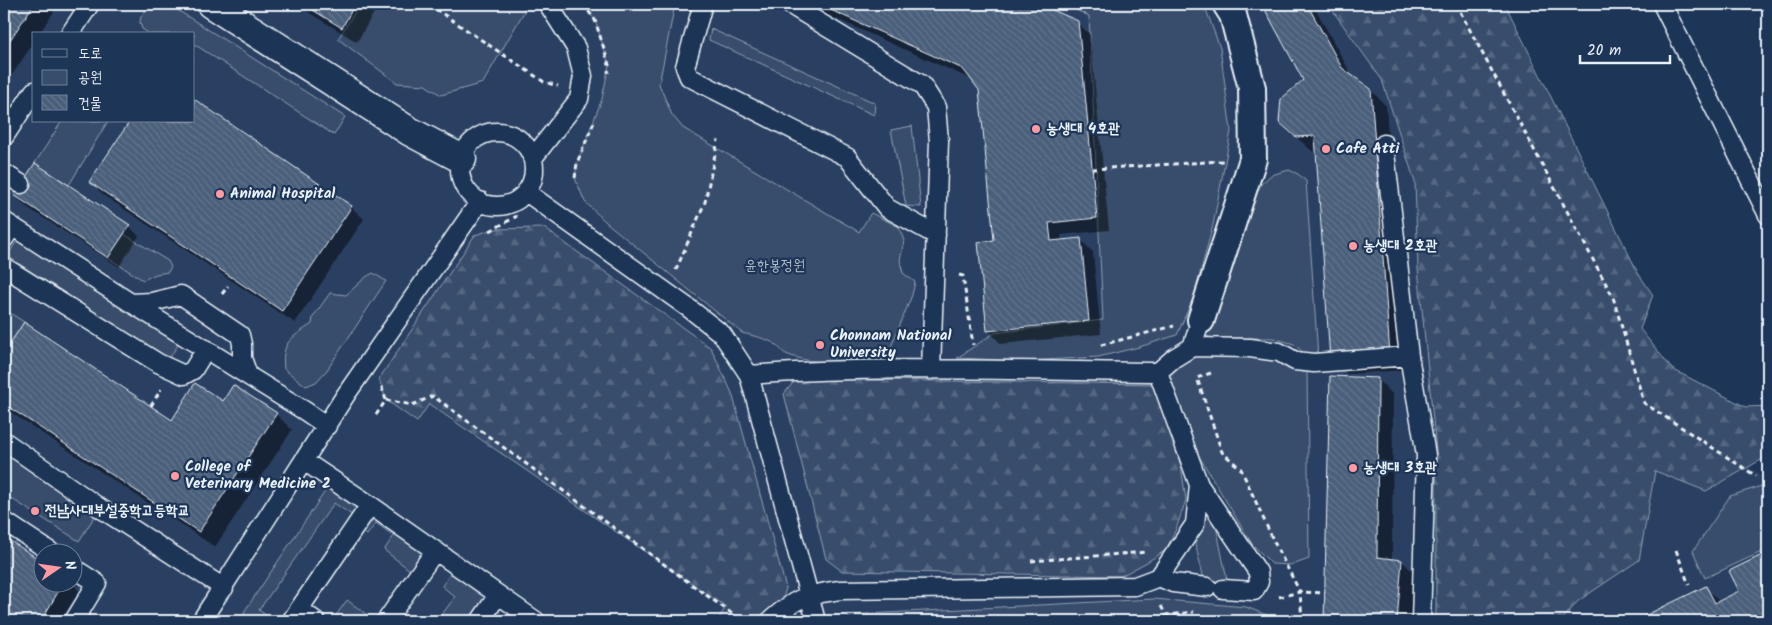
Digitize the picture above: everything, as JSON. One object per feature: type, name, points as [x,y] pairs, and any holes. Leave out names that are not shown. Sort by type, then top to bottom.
[{"type":"street","points":[[211,4],[408,131],[462,159]]},
{"type":"street","points":[[1201,320],[1253,159],[1252,88],[1234,15],[1226,4]]},
{"type":"lane","points":[[71,32],[90,4]]},
{"type":"lane","points":[[533,158],[579,99],[583,76],[576,48],[548,4]]},
{"type":"lane","points":[[703,4],[685,67],[689,78],[847,157],[887,208],[936,235]]},
{"type":"lane","points":[[789,4],[922,85],[936,108],[938,133],[931,370]]},
{"type":"lane","points":[[1662,4],[1768,214]]},
{"type":"lane","points":[[4,137],[32,94]]},
{"type":"lane","points":[[499,131],[520,139],[528,148],[533,158],[532,182],[526,192],[517,200],[504,205],[480,202],[471,195],[461,176],[462,159],[469,144],[477,137],[488,132],[499,131]]},
{"type":"lane","points":[[1384,144],[1409,356],[1426,455],[1421,621]]},
{"type":"lane","points":[[4,173],[21,184]]},
{"type":"lane","points":[[526,192],[690,308],[722,334],[748,375],[816,621]]},
{"type":"lane","points":[[201,621],[224,588],[345,396],[480,202]]},
{"type":"lane","points":[[7,229],[206,349],[327,426]]},
{"type":"lane","points":[[4,267],[158,363],[184,375],[193,370],[206,349]]},
{"type":"lane","points":[[131,303],[152,302],[182,295],[240,335],[242,358],[248,375]]},
{"type":"lane","points":[[1192,347],[1201,320]]},
{"type":"lane","points":[[748,375],[786,372],[931,370],[1158,372],[1174,358],[1192,347],[1250,348],[1279,352],[1296,361],[1314,363],[1409,356]]},
{"type":"lane","points":[[1158,372],[1199,485],[1258,572],[1260,582],[1254,591],[1173,583],[1159,577]]},
{"type":"lane","points":[[4,441],[100,508],[224,588]]},
{"type":"lane","points":[[304,461],[536,621]]},
{"type":"lane","points":[[770,621],[788,604],[808,595],[840,590],[1135,586],[1159,577],[1195,524],[1199,485]]},
{"type":"lane","points":[[316,621],[295,615],[370,505]]},
{"type":"lane","points":[[4,522],[35,542]]},
{"type":"lane","points":[[386,621],[435,551]]},
{"type":"lane","points":[[76,621],[98,583],[82,573]]},
{"type":"lane","points":[[480,621],[498,595]]},
{"type":"path","points":[[428,4],[544,82]]},
{"type":"path","points":[[1456,4],[1613,297],[1644,403],[1756,476]]},
{"type":"path","points":[[673,278],[704,202],[718,140]]},
{"type":"path","points":[[1092,168],[1253,159]]},
{"type":"path","points":[[490,231],[524,212]]},
{"type":"path","points":[[935,267],[963,276],[973,348]]},
{"type":"path","points":[[1097,346],[1201,320]]},
{"type":"path","points":[[1224,347],[1225,369],[1197,378],[1222,452],[1240,469],[1300,592],[1302,621]]},
{"type":"path","points":[[386,400],[412,405],[433,396],[742,621]]},
{"type":"path","points":[[1026,561],[1146,552],[1154,546]]},
{"type":"path","points":[[1676,550],[1689,586]]},
{"type":"path","points":[[1300,592],[1325,592]]},
{"type":"shaded area","name":"Chonnam National University","points":[[4,4],[1464,4],[1650,396],[1768,480],[1768,621],[4,621]]},
{"type":"green space","points":[[150,4],[168,4],[345,117],[334,135],[195,45],[195,32],[147,32],[142,29],[141,17]]},
{"type":"green space","points":[[360,4],[521,4],[525,10],[483,83],[441,95],[425,85],[397,83],[338,39]]},
{"type":"green space","name":"윤한봉정원","points":[[583,4],[675,4],[659,84],[672,115],[683,128],[859,232],[871,213],[899,227],[904,241],[900,260],[903,273],[915,282],[912,295],[889,352],[838,362],[811,361],[786,354],[771,342],[742,333],[607,223],[585,202],[575,178],[577,163],[602,99],[609,65],[595,20]]},
{"type":"green space","points":[[1063,4],[1204,4],[1220,48],[1231,131],[1213,225],[1194,296],[1177,335],[1139,347],[1098,357],[1026,361],[957,358],[994,333],[1103,320],[1089,16]]},
{"type":"green space","points":[[1328,4],[1505,4],[1638,273],[1653,295],[1640,329],[1672,369],[1746,407],[1768,406],[1768,456],[1706,491],[1655,471],[1639,560],[1578,601],[1561,621],[1436,621],[1436,450],[1418,269],[1415,182],[1382,80]]},
{"type":"green space","points":[[711,29],[875,103],[874,115],[709,40]]},
{"type":"green space","points":[[61,122],[107,122],[69,185],[35,163]]},
{"type":"green space","points":[[912,126],[921,207],[906,206],[891,130]]},
{"type":"green space","points":[[1289,170],[1298,174],[1306,181],[1318,357],[1307,356],[1294,344],[1273,338],[1213,338],[1206,336],[1221,290],[1243,235],[1247,206],[1255,190],[1271,175]]},
{"type":"green space","points":[[544,228],[711,348],[732,393],[786,588],[782,602],[759,621],[717,621],[726,607],[429,404],[417,422],[386,400],[379,379],[475,235],[493,229]]},
{"type":"green space","points":[[124,234],[168,261],[171,267],[168,272],[156,274],[143,280],[108,258]]},
{"type":"green space","points":[[19,238],[180,342],[168,360],[7,256]]},
{"type":"green space","points":[[373,273],[386,281],[327,370],[316,382],[306,386],[284,369],[283,360],[286,347],[293,337],[312,324],[313,317],[330,293],[346,295]]},
{"type":"green space","points":[[4,309],[24,322],[4,353]]},
{"type":"green space","points":[[1243,352],[1307,367],[1309,559],[1292,565],[1272,564],[1252,544],[1193,446],[1167,374],[1196,353]]},
{"type":"green space","points":[[796,379],[1156,384],[1181,466],[1186,500],[1176,529],[1166,550],[1121,576],[842,571],[826,559],[784,394]]},
{"type":"green space","points":[[4,441],[100,508],[79,541],[4,494]]},
{"type":"green space","points":[[1768,484],[1768,549],[1705,578],[1693,551],[1730,496]]},
{"type":"green space","points":[[328,487],[334,487],[359,508],[353,516],[334,503],[259,610],[274,621],[245,621],[244,612]]},
{"type":"green space","points":[[371,510],[431,551],[411,571],[384,550],[394,536],[376,523],[367,535],[358,528]]},
{"type":"green space","points":[[1206,512],[1215,521],[1228,585],[1205,583],[1193,535],[1199,513]]},
{"type":"green space","points":[[452,571],[489,597],[473,621],[437,621],[455,597],[442,586]]},
{"type":"green space","points":[[1154,599],[1246,607],[1282,621],[850,621],[848,615]]},
{"type":"green space","points":[[347,600],[374,620],[374,621],[332,621]]},
{"type":"building","points":[[4,4],[34,4],[4,49]]},
{"type":"building","points":[[303,4],[355,4],[342,28]]},
{"type":"building","name":"농생대 4호관","points":[[817,4],[1039,4],[1078,21],[1097,218],[1049,223],[1051,241],[1081,238],[1089,321],[987,331],[978,242],[994,240],[979,90],[963,69]]},
{"type":"building","name":"농생대 2호관","points":[[1262,4],[1307,4],[1342,68],[1371,89],[1390,355],[1330,360],[1315,136],[1296,137],[1279,122],[1281,99],[1303,80]]},
{"type":"building","name":"Animal Hospital","points":[[195,100],[352,206],[282,311],[89,182],[129,122],[195,122]]},
{"type":"building","points":[[35,163],[130,225],[108,258],[14,195]]},
{"type":"building","name":"College of Veterinary Medicine 2","points":[[24,322],[172,420],[195,383],[223,401],[233,385],[277,413],[199,532],[4,404],[4,353]]},
{"type":"building","name":"농생대 3호관","points":[[1330,376],[1378,378],[1377,557],[1402,560],[1397,621],[1324,621]]},
{"type":"building","points":[[4,537],[32,555],[32,592],[58,592],[41,621],[4,621]]},
{"type":"building","points":[[1768,552],[1768,621],[1639,621],[1638,619],[1706,586],[1715,603],[1739,591],[1729,571]]},
{"type":"place","name":"농생대 4호관","points":[[1036,129]]},
{"type":"place","name":"Cafe Atti","points":[[1326,149]]},
{"type":"place","name":"Animal Hospital","points":[[220,194]]},
{"type":"place","name":"농생대 2호관","points":[[1353,246]]},
{"type":"place","name":"Chonnam National University","points":[[820,345]]},
{"type":"place","name":"농생대 3호관","points":[[1353,468]]},
{"type":"place","name":"College of Veterinary Medicine 2","points":[[175,476]]},
{"type":"place","name":"전남사대부설중학고등학교","points":[[35,511]]}]
